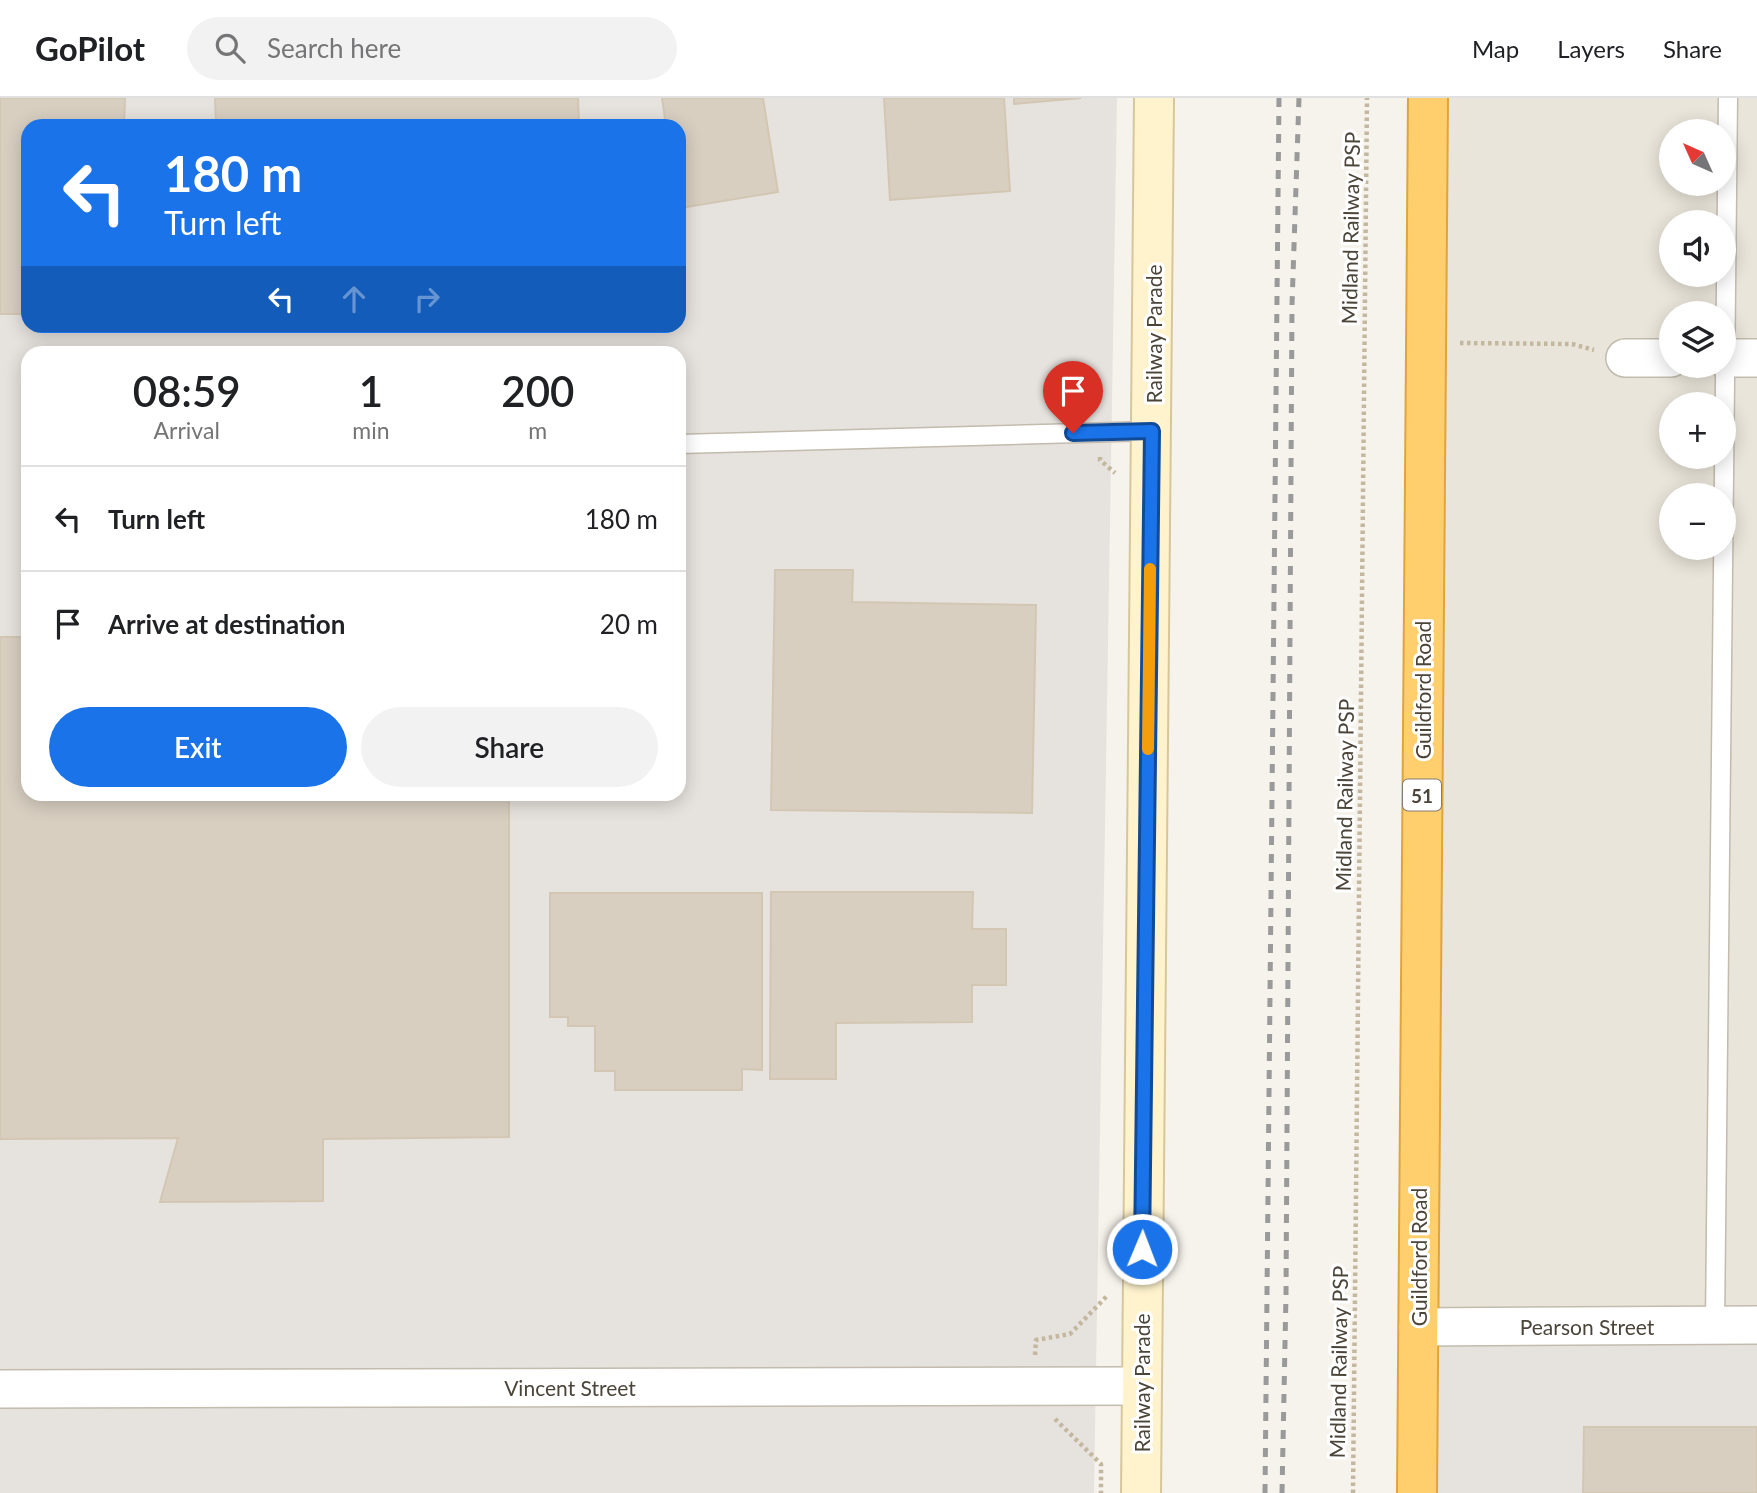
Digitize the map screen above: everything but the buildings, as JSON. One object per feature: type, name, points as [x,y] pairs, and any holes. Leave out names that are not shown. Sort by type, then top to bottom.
[{"type":"highway","name":"Guildford Road","points":[[1417,1493],[1427,98]]},
{"type":"street","name":"Railway Parade","points":[[1140,1493],[1154,98]]},
{"type":"street","points":[[1625,358],[1659,358]]},
{"type":"street","name":"Pearson Street","points":[[1418,1326],[1757,1325]]},
{"type":"street","name":"Vincent Street","points":[[0,1389],[1140,1385]]},
{"type":"lane","points":[[1728,98],[1734,301]]},
{"type":"lane","points":[[1715,1325],[1736,378]]},
{"type":"lane","points":[[686,443],[1152,431]]},
{"type":"path","name":"Midland Railway PSP","points":[[1353,1493],[1367,98]]},
{"type":"path","points":[[1425,345],[1572,344],[1625,358]]},
{"type":"shaded area","points":[[0,98],[1117,98],[1094,1493],[0,1493]]},
{"type":"shaded area","points":[[1428,98],[1757,98],[1757,1326],[1418,1327]]},
{"type":"shaded area","points":[[1757,1326],[1757,1493],[1417,1493],[1418,1327]]},
{"type":"railway","points":[[1265,1493],[1279,98]]},
{"type":"railway","points":[[1282,1493],[1286,1294],[1292,305],[1299,98]]},
{"type":"slow traffic","points":[[1148,749],[1150,569]]},
{"type":"route","points":[[1073,433],[1152,431],[1142,1249]]}]
